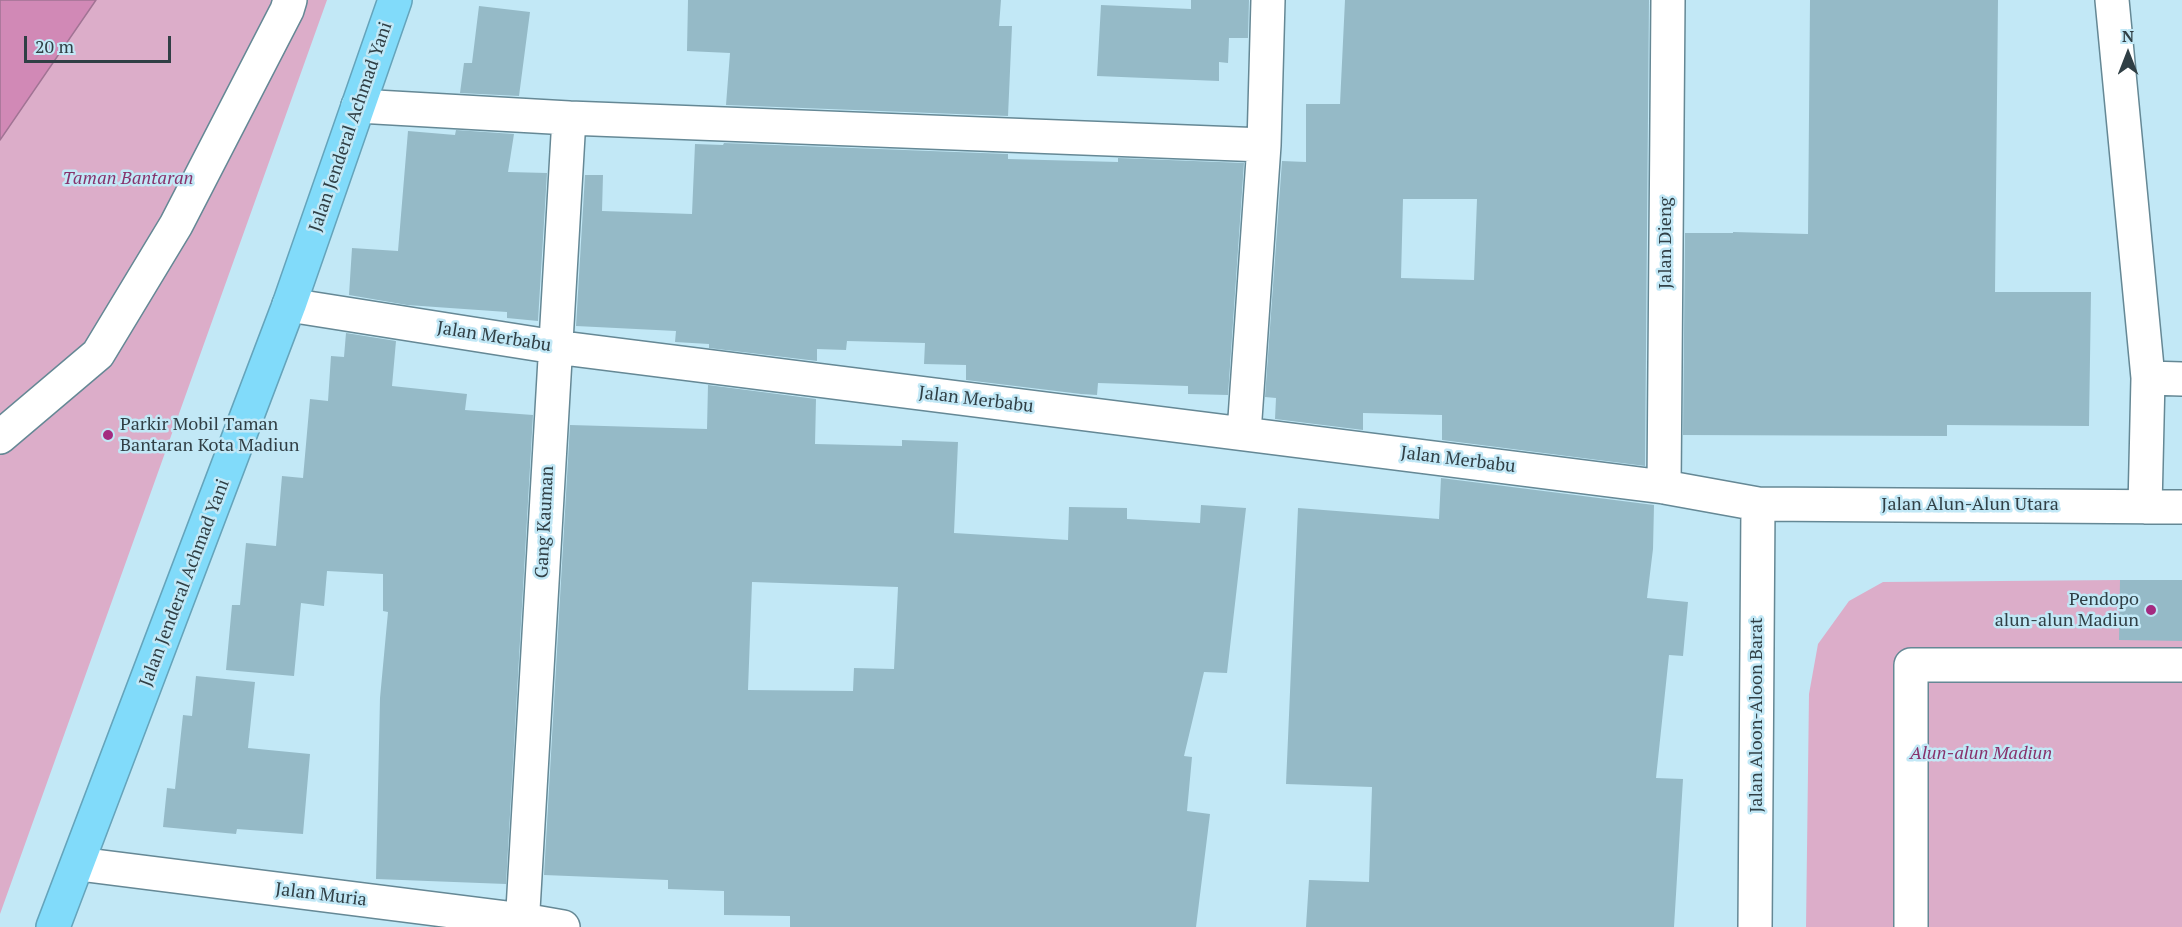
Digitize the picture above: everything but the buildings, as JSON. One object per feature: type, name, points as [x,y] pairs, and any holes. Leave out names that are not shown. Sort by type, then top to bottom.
[{"type":"highway","name":"Jalan Jenderal Achmad Yani","points":[[53,927],[79,864],[289,304],[395,0]]},
{"type":"street","points":[[0,437],[98,354],[176,225],[287,10],[290,0]]},
{"type":"street","points":[[1244,433],[1264,145],[1268,0]]},
{"type":"street","name":"Jalan Dieng","points":[[1664,487],[1668,0]]},
{"type":"street","points":[[2112,0],[2148,378],[2145,507]]},
{"type":"street","points":[[358,105],[569,118],[1264,145]]},
{"type":"street","name":"Gang Kauman","points":[[522,924],[569,118]]},
{"type":"street","name":"Jalan Merbabu","points":[[289,304],[555,347],[1664,487],[1758,504]]},
{"type":"street","points":[[2148,378],[2182,379]]},
{"type":"street","name":"Jalan Alun-Alun Utara","points":[[1758,504],[2182,507]]},
{"type":"street","name":"Jalan Aloon-Aloon Barat","points":[[1755,927],[1758,504]]},
{"type":"street","points":[[1911,927],[1911,664],[2182,664]]},
{"type":"street","name":"Jalan Muria","points":[[79,864],[522,924],[563,927]]},
{"type":"green space","name":"Taman Bantaran","points":[[96,0],[327,0],[0,914],[0,140]]},
{"type":"green space","name":"Alun-alun Madiun","points":[[2182,581],[2182,927],[1806,927],[1809,694],[1818,644],[1849,601],[1883,582]]},
{"type":"shaded area","points":[[0,0],[96,0],[0,140]]},
{"type":"place","name":"Parkir Mobil Taman Bantaran Kota Madiun","points":[[108,435]]},
{"type":"place","name":"Pendopo alun-alun Madiun","points":[[2151,610]]}]
